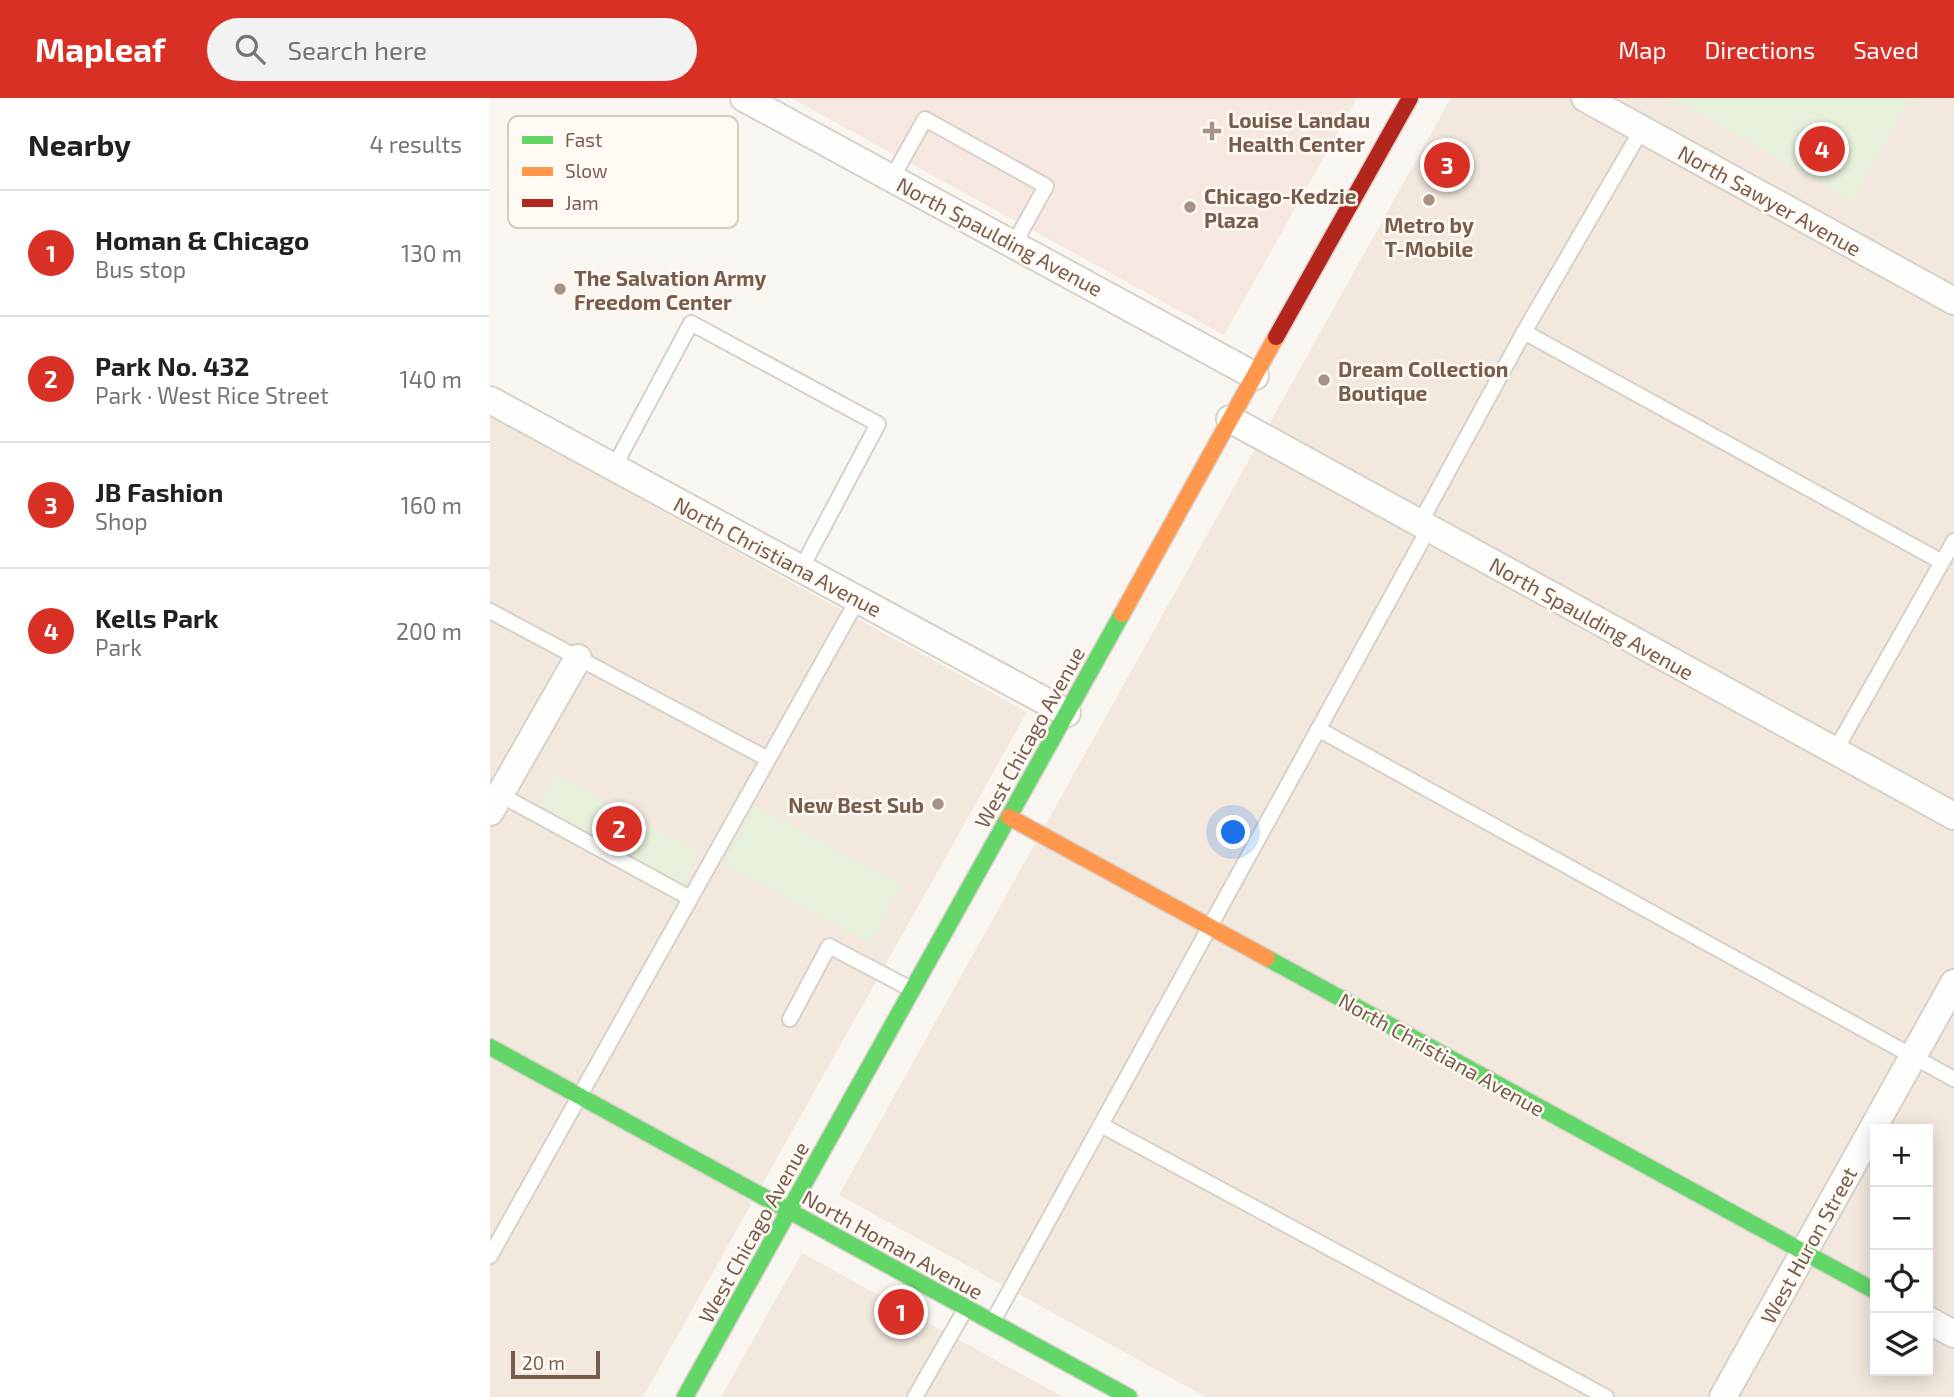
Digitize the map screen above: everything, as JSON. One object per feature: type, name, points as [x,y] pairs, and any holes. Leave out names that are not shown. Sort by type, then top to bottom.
[{"type":"street","name":"North Spaulding Avenue","points":[[744,98],[1255,376]]},
{"type":"street","name":"West Chicago Avenue","points":[[685,1397],[1409,98]]},
{"type":"street","name":"North Sawyer Avenue","points":[[1585,98],[1954,301]]},
{"type":"street","name":"North Christiana Avenue","points":[[490,400],[1067,713]]},
{"type":"street","name":"North Spaulding Avenue","points":[[1230,419],[1954,816]]},
{"type":"street","points":[[493,798],[578,658]]},
{"type":"street","name":"North Christiana Avenue","points":[[1009,817],[1870,1288]]},
{"type":"street","name":"West Huron Street","points":[[1723,1397],[1954,983]]},
{"type":"street","name":"North Homan Avenue","points":[[490,1047],[1129,1397]]},
{"type":"street","points":[[1933,1323],[1954,1334]]},
{"type":"lane","points":[[892,178],[925,119],[1046,186],[1014,244]]},
{"type":"lane","points":[[992,1322],[1318,729],[1524,332],[1642,129]]},
{"type":"lane","points":[[614,467],[691,323],[878,424],[800,569]]},
{"type":"lane","points":[[1524,332],[1942,562]]},
{"type":"lane","points":[[1835,751],[1954,541]]},
{"type":"lane","points":[[490,1256],[858,599]]},
{"type":"lane","points":[[490,611],[768,759]]},
{"type":"lane","points":[[1318,729],[1954,1079]]},
{"type":"lane","points":[[493,798],[690,898]]},
{"type":"lane","points":[[790,1019],[830,946],[913,989]]},
{"type":"lane","points":[[1101,1125],[1606,1397]]},
{"type":"lane","points":[[915,1397],[966,1308]]},
{"type":"shaded area","points":[[791,98],[1357,98],[1224,335]]},
{"type":"shaded area","points":[[1451,98],[1954,98],[1954,1397],[1206,1397],[839,1195]]},
{"type":"shaded area","points":[[490,416],[1027,712],[643,1397],[490,1397]]},
{"type":"shaded area","points":[[802,1253],[1063,1397],[721,1397]]},
{"type":"green space","points":[[1672,98],[1911,98],[1852,201]]},
{"type":"green space","points":[[556,774],[699,853],[683,885],[539,805]]},
{"type":"green space","points":[[755,806],[902,885],[871,943],[724,864]]},
{"type":"traffic: fast","points":[[685,1397],[1122,614]]},
{"type":"traffic: fast","points":[[1267,958],[1870,1288]]},
{"type":"traffic: fast","points":[[490,1047],[1129,1397]]},
{"type":"traffic: slow","points":[[1122,614],[1276,337]]},
{"type":"traffic: slow","points":[[1009,817],[1267,958]]},
{"type":"traffic: jam","points":[[1276,337],[1410,98]]},
{"type":"place","name":"Louise Landau Health Center","points":[[1212,131]]},
{"type":"place","name":"Kells Park","points":[[1822,149]]},
{"type":"place","name":"JB Fashion","points":[[1447,165]]},
{"type":"place","name":"Metro by T-Mobile","points":[[1429,200]]},
{"type":"place","name":"Chicago-Kedzie Plaza","points":[[1190,207]]},
{"type":"place","name":"The Salvation Army Freedom Center","points":[[560,289]]},
{"type":"place","name":"Dream Collection Boutique","points":[[1324,380]]},
{"type":"place","name":"New Best Sub","points":[[938,804]]},
{"type":"place","name":"Park No. 432","points":[[619,829]]},
{"type":"place","name":"Homan & Chicago","points":[[901,1312]]}]
